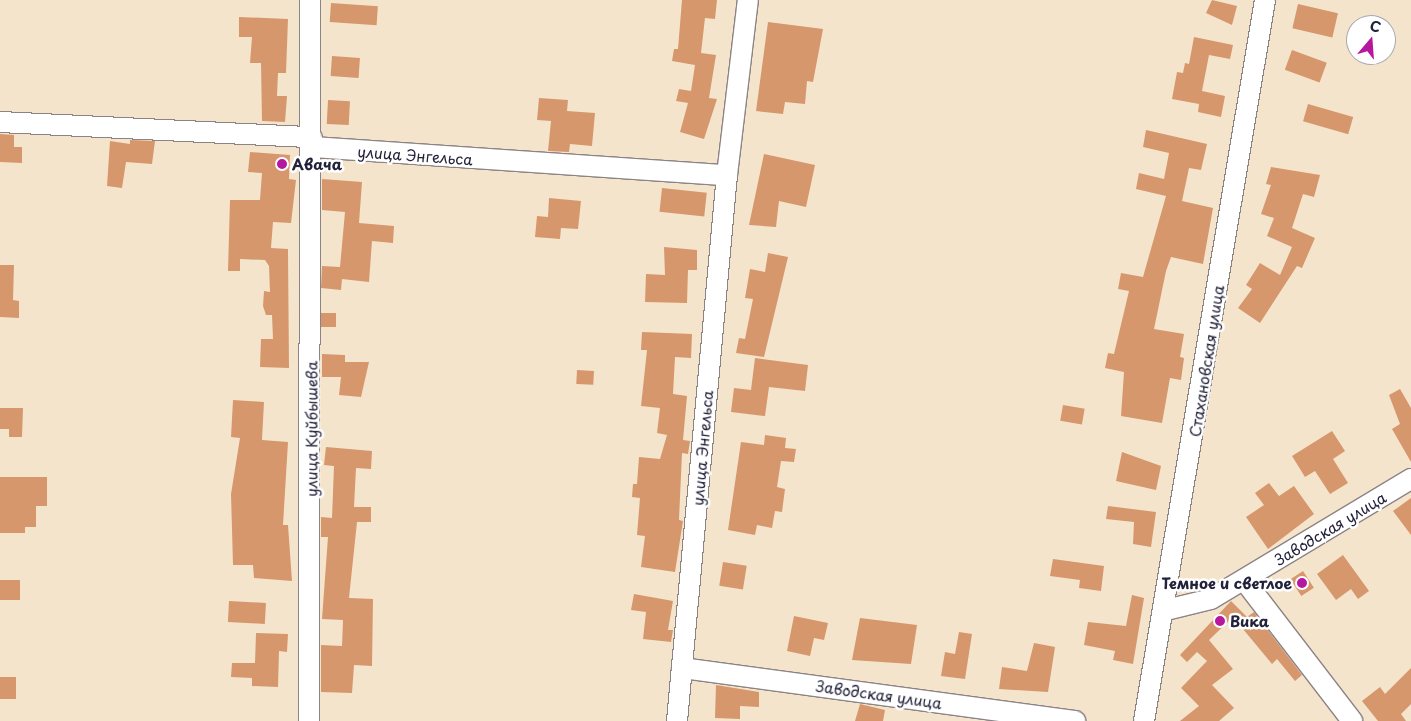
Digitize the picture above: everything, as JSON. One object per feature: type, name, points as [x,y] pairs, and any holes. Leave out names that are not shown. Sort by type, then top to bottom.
[{"type":"street","name":"улица Куйбышева","points":[[308,721],[312,142],[310,0]]},
{"type":"street","name":"улица Энгельса","points":[[677,721],[727,175],[748,0]]},
{"type":"street","name":"Стахановская улица","points":[[1144,721],[1166,610],[1265,0]]},
{"type":"street","points":[[0,122],[312,142]]},
{"type":"street","name":"улица Энгельса","points":[[312,142],[727,175]]},
{"type":"street","name":"Заводская улица","points":[[1166,610],[1198,605],[1244,580],[1411,479]]},
{"type":"street","points":[[1244,580],[1352,721]]},
{"type":"street","name":"Заводская улица","points":[[682,668],[1075,721]]},
{"type":"building","points":[[682,0],[717,0],[715,19],[705,18],[701,53],[716,55],[709,98],[717,99],[704,139],[680,132],[688,103],[676,101],[679,89],[691,91],[695,65],[672,61],[674,49],[678,49]]},
{"type":"building","points":[[1212,0],[1237,6],[1232,25],[1206,13]]},
{"type":"building","points":[[331,3],[378,6],[377,25],[330,22]]},
{"type":"building","points":[[1298,4],[1338,13],[1332,38],[1292,28]]},
{"type":"building","points":[[239,17],[288,19],[286,73],[278,73],[277,96],[287,96],[285,122],[262,121],[261,63],[250,63],[252,37],[239,37]]},
{"type":"building","points":[[768,22],[823,29],[813,82],[807,81],[805,104],[785,102],[783,114],[756,111]]},
{"type":"building","points":[[1194,37],[1233,45],[1230,59],[1209,55],[1202,91],[1225,96],[1221,117],[1198,112],[1199,104],[1172,99],[1177,72],[1183,73],[1185,63],[1189,64]]},
{"type":"building","points":[[1292,50],[1327,63],[1320,82],[1285,70]]},
{"type":"building","points":[[332,56],[360,58],[359,78],[331,76]]},
{"type":"building","points":[[539,98],[568,100],[567,111],[595,113],[592,146],[570,144],[569,152],[548,151],[551,121],[537,120]]},
{"type":"building","points":[[328,100],[350,101],[349,125],[327,124]]},
{"type":"building","points":[[1308,104],[1353,117],[1348,134],[1303,121]]},
{"type":"building","points":[[1146,130],[1207,144],[1201,170],[1189,168],[1182,201],[1213,208],[1203,264],[1171,257],[1166,271],[1154,329],[1184,334],[1180,357],[1184,358],[1181,380],[1170,378],[1162,423],[1121,416],[1124,372],[1105,368],[1108,353],[1114,354],[1129,291],[1118,289],[1121,273],[1143,277],[1166,196],[1136,189],[1139,173],[1164,179],[1169,153],[1143,147]]},
{"type":"building","points":[[0,134],[14,135],[14,147],[22,147],[22,163],[0,162]]},
{"type":"building","points":[[130,140],[155,141],[152,164],[126,162],[122,188],[107,186],[110,141],[130,144]]},
{"type":"building","points":[[250,152],[290,155],[289,179],[296,180],[291,223],[273,222],[271,248],[288,249],[289,368],[260,367],[261,339],[273,339],[272,315],[266,315],[263,306],[264,291],[270,292],[269,266],[265,260],[240,259],[240,271],[228,271],[230,200],[260,200],[262,173],[248,172]]},
{"type":"building","points":[[764,154],[815,165],[806,207],[779,201],[776,227],[749,225]]},
{"type":"building","points":[[1271,167],[1320,175],[1314,197],[1303,194],[1292,228],[1315,238],[1302,268],[1297,266],[1260,323],[1238,308],[1252,289],[1246,285],[1260,263],[1280,275],[1292,247],[1267,236],[1274,218],[1261,214],[1271,185],[1266,184]]},
{"type":"building","points":[[322,179],[362,182],[359,223],[394,226],[393,243],[372,241],[369,282],[342,279],[341,290],[321,288],[322,266],[340,267],[345,212],[322,210]]},
{"type":"building","points":[[662,188],[707,193],[704,217],[659,212]]},
{"type":"building","points":[[549,198],[581,201],[578,229],[561,228],[560,239],[535,237],[537,216],[548,217]]},
{"type":"building","points":[[664,247],[697,250],[697,270],[688,270],[687,303],[645,302],[646,274],[665,275]]},
{"type":"building","points":[[768,253],[788,257],[764,357],[736,353],[739,338],[745,339],[753,299],[745,298],[750,269],[765,272]]},
{"type":"building","points":[[0,265],[14,265],[13,300],[19,301],[19,318],[0,317]]},
{"type":"building","points":[[321,313],[336,313],[336,327],[321,327]]},
{"type":"building","points":[[642,332],[692,334],[691,358],[675,357],[673,394],[687,396],[683,440],[690,441],[688,454],[682,453],[679,520],[683,521],[675,572],[641,567],[645,536],[637,535],[640,498],[632,497],[633,484],[637,484],[639,457],[660,459],[667,435],[657,433],[660,408],[641,406],[647,350],[641,350]]},
{"type":"building","points":[[322,354],[345,355],[345,362],[369,362],[361,397],[339,395],[341,377],[322,377]]},
{"type":"building","points":[[755,358],[808,365],[805,391],[769,387],[765,416],[731,412],[734,388],[751,390]]},
{"type":"building","points":[[577,370],[594,371],[593,385],[576,384]]},
{"type":"building","points":[[1400,389],[1411,408],[1411,462],[1392,429],[1400,424],[1389,395]]},
{"type":"building","points":[[233,400],[264,402],[262,440],[288,442],[283,525],[288,525],[292,581],[254,578],[253,565],[233,565],[231,494],[240,438],[231,437]]},
{"type":"building","points":[[1063,405],[1085,409],[1082,425],[1060,421]]},
{"type":"building","points":[[0,408],[23,408],[22,437],[9,437],[9,429],[0,429]]},
{"type":"building","points":[[1332,431],[1345,451],[1333,459],[1348,483],[1330,494],[1315,471],[1305,477],[1292,456]]},
{"type":"building","points":[[765,435],[786,438],[785,448],[796,449],[794,462],[781,461],[777,487],[785,489],[782,512],[775,511],[772,528],[757,525],[755,535],[728,530],[741,442],[764,445]]},
{"type":"building","points":[[326,447],[372,451],[371,469],[356,468],[354,507],[371,507],[371,522],[357,522],[349,598],[373,599],[372,666],[354,665],[352,693],[321,692],[321,645],[342,646],[343,620],[322,619],[328,537],[321,537],[321,517],[332,518],[334,466],[324,465]]},
{"type":"building","points":[[1122,452],[1161,466],[1156,490],[1116,481]]},
{"type":"building","points":[[0,477],[47,477],[47,506],[36,506],[36,527],[25,527],[25,533],[0,533]]},
{"type":"building","points":[[1269,483],[1279,496],[1294,486],[1314,514],[1268,549],[1246,517],[1264,505],[1255,493]]},
{"type":"building","points":[[1411,498],[1411,535],[1393,511]]},
{"type":"building","points":[[1108,506],[1156,512],[1151,547],[1133,544],[1134,522],[1106,519]]},
{"type":"building","points":[[1343,555],[1369,591],[1358,599],[1351,589],[1336,600],[1317,574]]},
{"type":"building","points":[[1053,559],[1104,566],[1101,591],[1079,588],[1080,580],[1050,576]]},
{"type":"building","points":[[723,562],[747,566],[743,589],[719,586]]},
{"type":"building","points":[[1303,571],[1314,588],[1301,596],[1290,579]]},
{"type":"building","points":[[0,580],[20,580],[20,600],[0,600]]},
{"type":"building","points":[[634,594],[673,601],[668,630],[673,630],[671,642],[643,639],[646,612],[631,610]]},
{"type":"building","points":[[1132,595],[1144,598],[1133,664],[1113,660],[1115,651],[1084,645],[1088,622],[1126,626]]},
{"type":"building","points":[[229,601],[266,603],[265,624],[228,622]]},
{"type":"building","points":[[1231,601],[1247,617],[1254,612],[1302,675],[1295,681],[1277,659],[1272,664],[1233,617],[1209,640],[1233,669],[1212,685],[1234,708],[1219,721],[1180,721],[1199,706],[1181,688],[1207,661],[1197,652],[1187,662],[1180,655]]},
{"type":"building","points":[[794,616],[828,623],[824,640],[814,638],[810,656],[787,651]]},
{"type":"building","points":[[860,618],[917,625],[911,664],[852,660]]},
{"type":"building","points":[[959,632],[972,634],[965,679],[941,676],[945,652],[955,654]]},
{"type":"building","points":[[256,633],[288,634],[287,652],[279,651],[278,687],[252,686],[252,678],[231,677],[232,663],[255,663]]},
{"type":"building","points":[[1034,643],[1055,647],[1048,692],[999,689],[1002,667],[1027,671]]},
{"type":"building","points":[[1411,668],[1411,704],[1401,714],[1406,721],[1378,721],[1362,701],[1380,687],[1385,694]]},
{"type":"building","points":[[0,677],[16,677],[16,699],[0,699]]},
{"type":"building","points":[[716,685],[759,692],[759,707],[740,706],[740,719],[715,718]]},
{"type":"building","points":[[860,704],[885,710],[883,721],[855,721]]},
{"type":"place","name":"Авача","points":[[282,164]]},
{"type":"place","name":"Темное и светлое","points":[[1302,583]]},
{"type":"place","name":"Вика","points":[[1220,621]]}]
